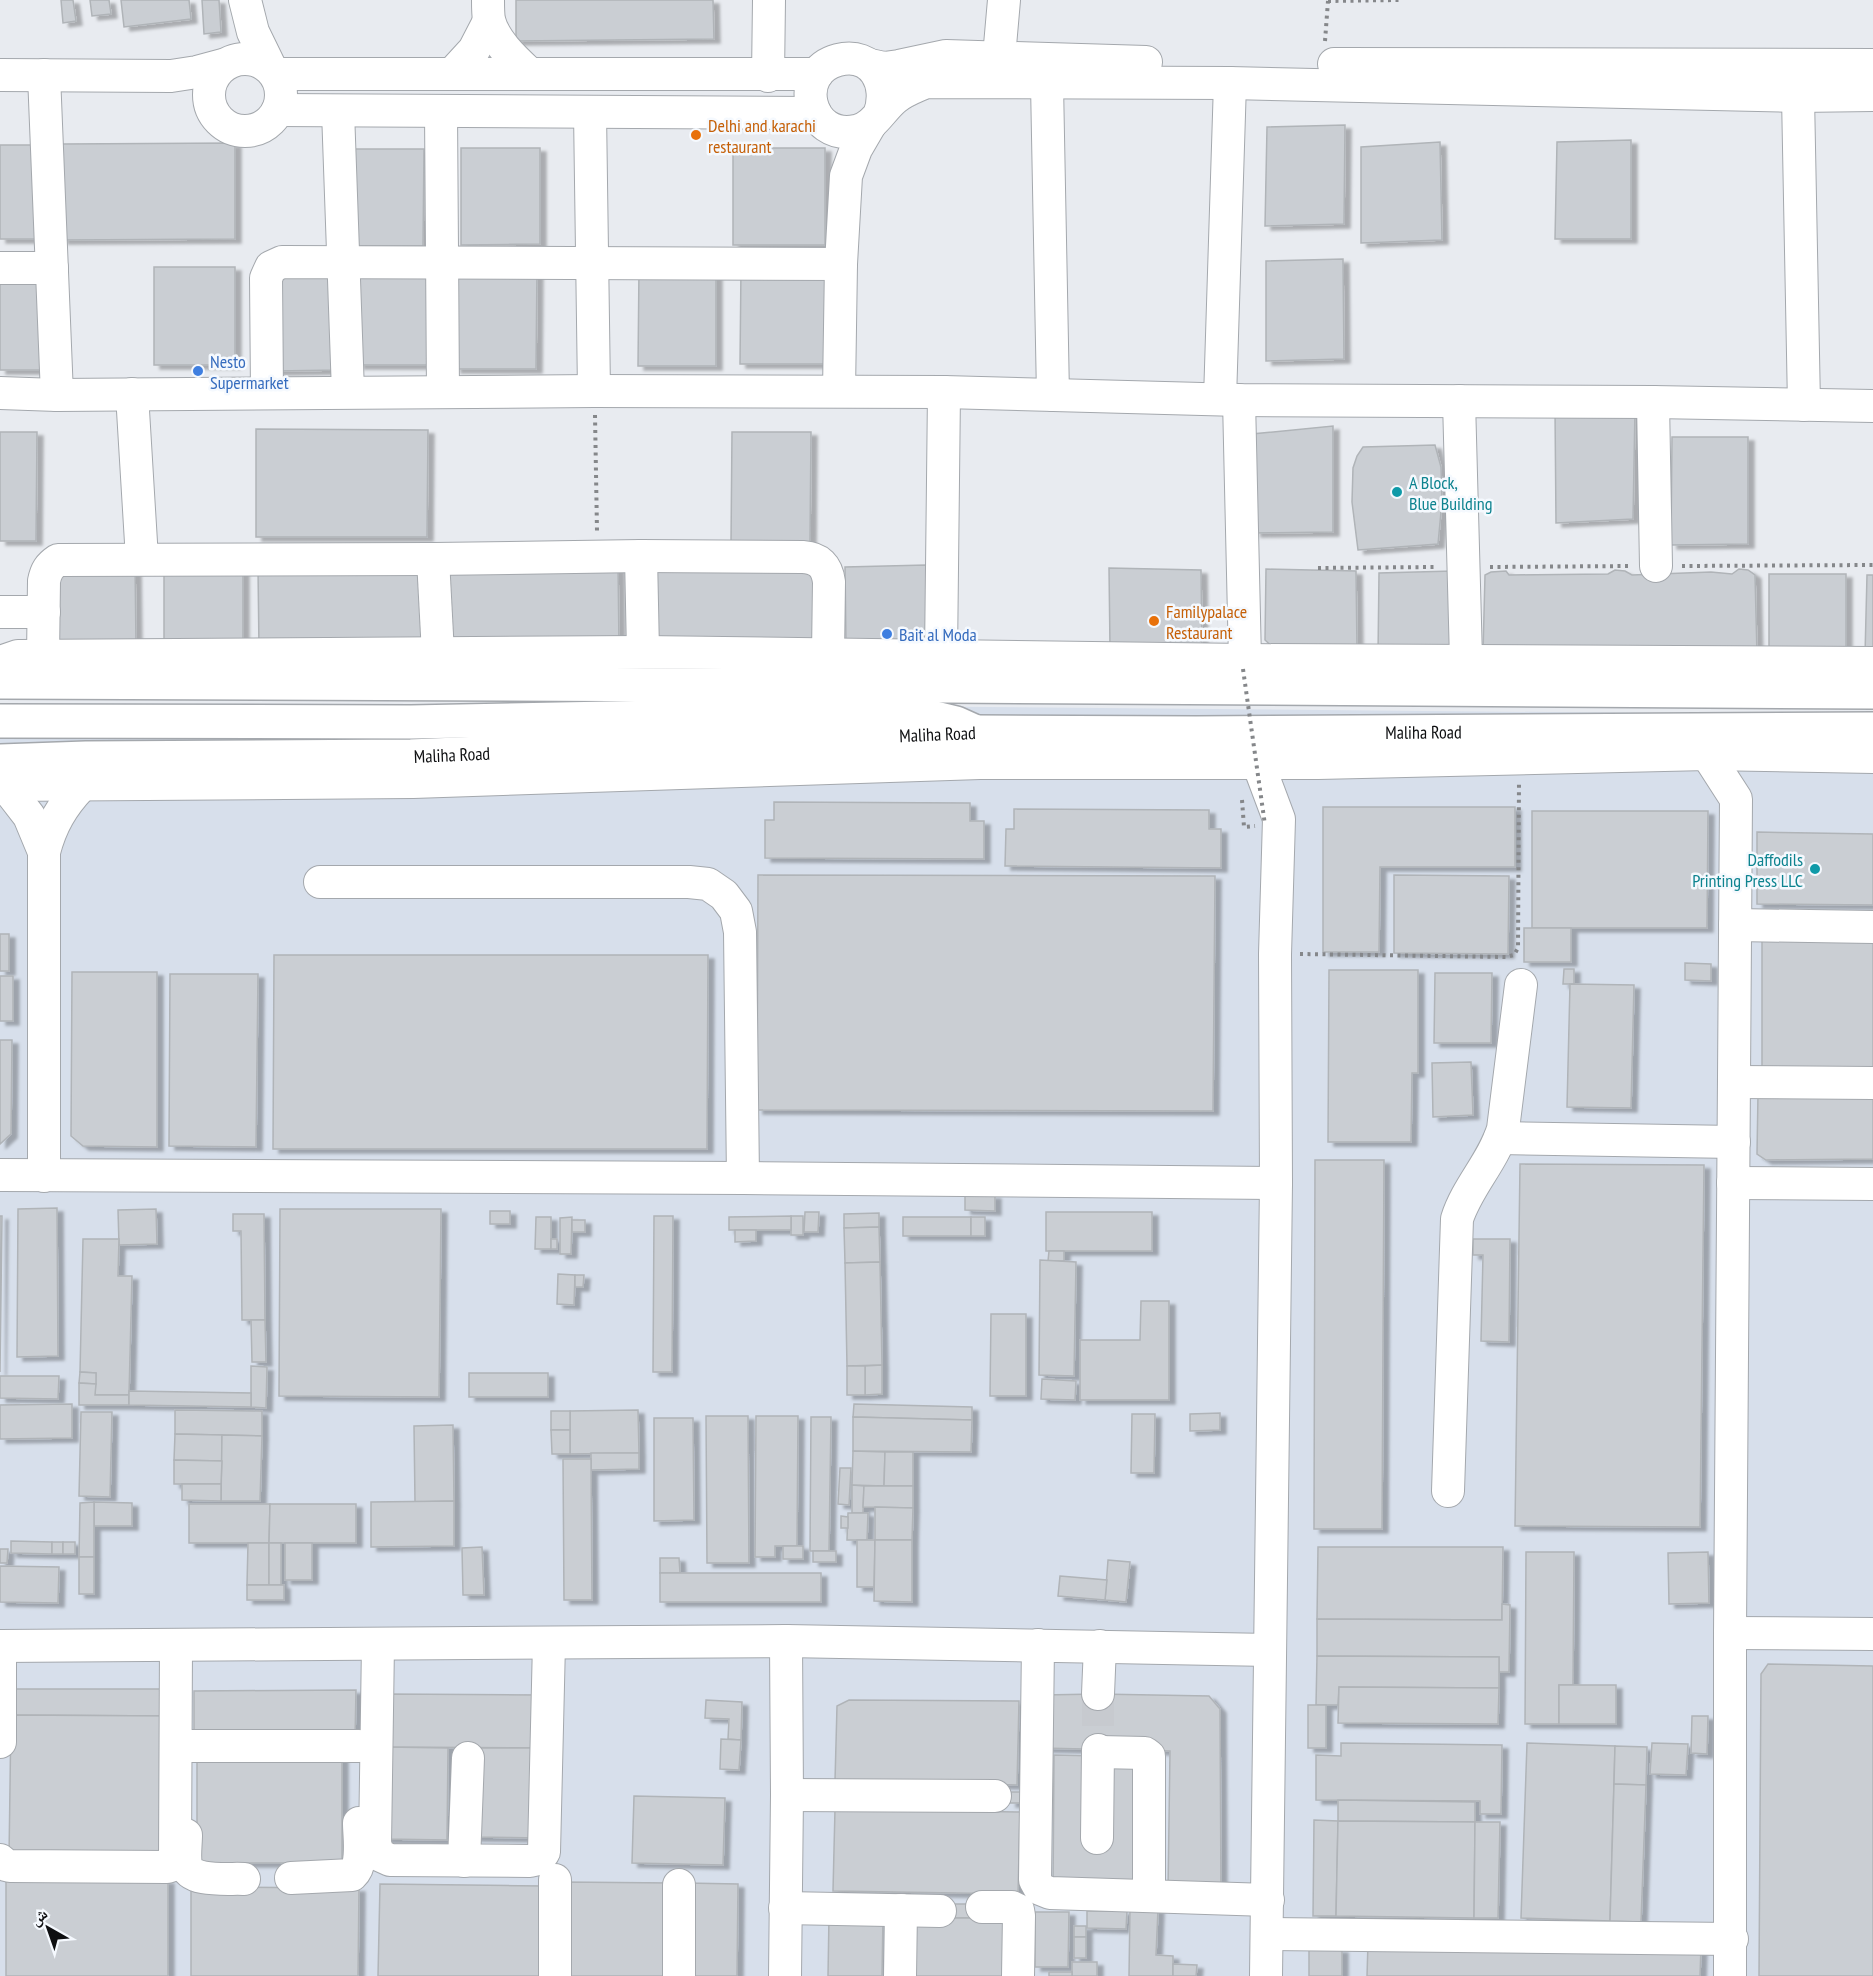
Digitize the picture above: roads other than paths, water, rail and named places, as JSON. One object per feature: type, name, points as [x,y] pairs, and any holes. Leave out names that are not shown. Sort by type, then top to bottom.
[{"type":"main road","points":[[0,682],[745,684],[1873,692]]},
{"type":"main road","points":[[0,721],[411,722],[672,717],[931,717],[956,723],[976,732]]},
{"type":"main road","name":"Maliha Road","points":[[2,777],[98,758],[411,756],[976,732],[1873,729]]},
{"type":"street","points":[[768,76],[769,0]]},
{"type":"street","points":[[999,57],[1004,0]]},
{"type":"street","points":[[215,116],[208,95],[210,84],[215,73],[226,63],[241,35],[245,3]]},
{"type":"street","points":[[158,76],[188,94],[224,125],[236,130],[248,131],[260,128],[270,121],[278,110],[281,98],[280,86],[253,32],[245,3]]},
{"type":"street","points":[[488,10],[507,50],[530,74]]},
{"type":"street","points":[[452,75],[474,50],[488,10]]},
{"type":"street","points":[[846,176],[837,147],[818,117],[810,93],[817,75],[825,66],[836,60],[847,58],[884,68],[946,56],[1056,61],[1323,64],[1873,65]]},
{"type":"street","points":[[0,75],[184,75],[251,58],[262,62],[273,72],[452,75],[817,75]]},
{"type":"street","points":[[839,391],[846,176],[856,149],[884,105],[882,83],[870,65]]},
{"type":"street","points":[[44,75],[57,395]]},
{"type":"street","points":[[278,110],[590,112],[818,117],[831,129],[845,132],[858,131],[875,120],[901,93],[926,82],[1230,83],[1798,96],[1873,95]]},
{"type":"street","points":[[1230,83],[1229,399],[1244,664]]},
{"type":"street","points":[[1047,84],[1053,394]]},
{"type":"street","points":[[1798,96],[1804,405]]},
{"type":"street","points":[[338,111],[348,392]]},
{"type":"street","points":[[441,111],[443,392]]},
{"type":"street","points":[[590,112],[594,391]]},
{"type":"street","points":[[267,393],[266,278],[271,267],[282,262],[842,264]]},
{"type":"street","points":[[0,268],[52,268]]},
{"type":"street","points":[[0,393],[57,395],[839,391],[1229,399],[1873,406]]},
{"type":"street","points":[[941,656],[944,392]]},
{"type":"street","points":[[132,394],[142,559]]},
{"type":"street","points":[[1459,400],[1466,659]]},
{"type":"street","points":[[1653,402],[1656,566]]},
{"type":"street","points":[[43,656],[46,573],[50,565],[58,560],[598,556],[811,558],[818,561],[828,574],[828,654]]},
{"type":"street","points":[[641,556],[643,652]]},
{"type":"street","points":[[434,559],[438,654]]},
{"type":"street","points":[[0,612],[44,612]]},
{"type":"street","points":[[0,662],[18,656],[643,652],[941,656],[1244,664],[1466,659],[1873,663]]},
{"type":"street","points":[[2,777],[81,786],[413,782],[980,763],[1318,764],[1707,754],[1873,758]]},
{"type":"street","points":[[1707,754],[1736,799]]},
{"type":"street","points":[[1730,1976],[1732,1939],[1730,1633],[1736,799],[1747,782],[1776,754]]},
{"type":"street","points":[[1258,763],[1272,822],[1275,954],[1275,1183],[1266,1976]]},
{"type":"street","points":[[1272,822],[1294,788],[1318,764]]},
{"type":"street","points":[[2,777],[29,816],[44,852]]},
{"type":"street","points":[[44,1176],[44,852],[57,815],[81,786]]},
{"type":"street","points":[[320,882],[689,882],[708,884],[724,895],[736,911],[740,932],[742,1178]]},
{"type":"street","points":[[1735,925],[1873,927]]},
{"type":"street","points":[[1448,1491],[1457,1219],[1464,1200],[1500,1138],[1505,1119],[1521,986]]},
{"type":"street","points":[[1734,1082],[1873,1083]]},
{"type":"street","points":[[1500,1138],[1734,1142]]},
{"type":"street","points":[[0,1175],[1275,1183]]},
{"type":"street","points":[[1733,1183],[1873,1184]]},
{"type":"street","points":[[1730,1633],[1873,1634]]},
{"type":"street","points":[[0,1646],[786,1641],[1270,1650]]},
{"type":"street","points":[[785,1976],[786,1641]]},
{"type":"street","points":[[368,1644],[376,1850],[384,1859],[390,1860],[531,1861],[539,1859],[544,1852],[549,1643]]},
{"type":"street","points":[[291,1878],[346,1877],[355,1872],[359,1863],[359,1746],[368,1644]]},
{"type":"street","points":[[181,1645],[187,1746],[186,1865],[197,1877],[244,1879]]},
{"type":"street","points":[[0,1860],[10,1866],[167,1867],[173,1865],[181,1645]]},
{"type":"street","points":[[1038,1645],[1035,1880],[1040,1889],[1050,1893],[1268,1900]]},
{"type":"street","points":[[1098,1694],[1100,1646]]},
{"type":"street","points":[[0,1659],[0,1742]]},
{"type":"street","points":[[187,1746],[359,1746]]},
{"type":"street","points":[[1097,1838],[1098,1751],[1145,1753],[1149,1756],[1149,1896]]},
{"type":"street","points":[[464,1861],[468,1758]]},
{"type":"street","points":[[787,1796],[995,1796]]},
{"type":"street","points":[[555,1880],[555,1976]]},
{"type":"street","points":[[679,1885],[680,1976]]},
{"type":"street","points":[[982,1907],[1012,1907],[1018,1910],[1018,1976]]},
{"type":"street","points":[[785,1908],[940,1911]]},
{"type":"street","points":[[900,1976],[901,1910]]},
{"type":"street","points":[[1267,1934],[1732,1939]]},
{"type":"tunnel","points":[[1098,1694],[1098,1750]]},
{"type":"place","name":"Delhi and karachi restaurant","points":[[696,135]]},
{"type":"place","name":"Nesto Supermarket","points":[[198,371]]},
{"type":"place","name":"A Block, Blue Building","points":[[1397,492]]},
{"type":"place","name":"Familypalace Restaurant","points":[[1154,621]]},
{"type":"place","name":"Bait al Moda","points":[[887,634]]},
{"type":"place","name":"Daffodils Printing Press LLC","points":[[1815,869]]}]
